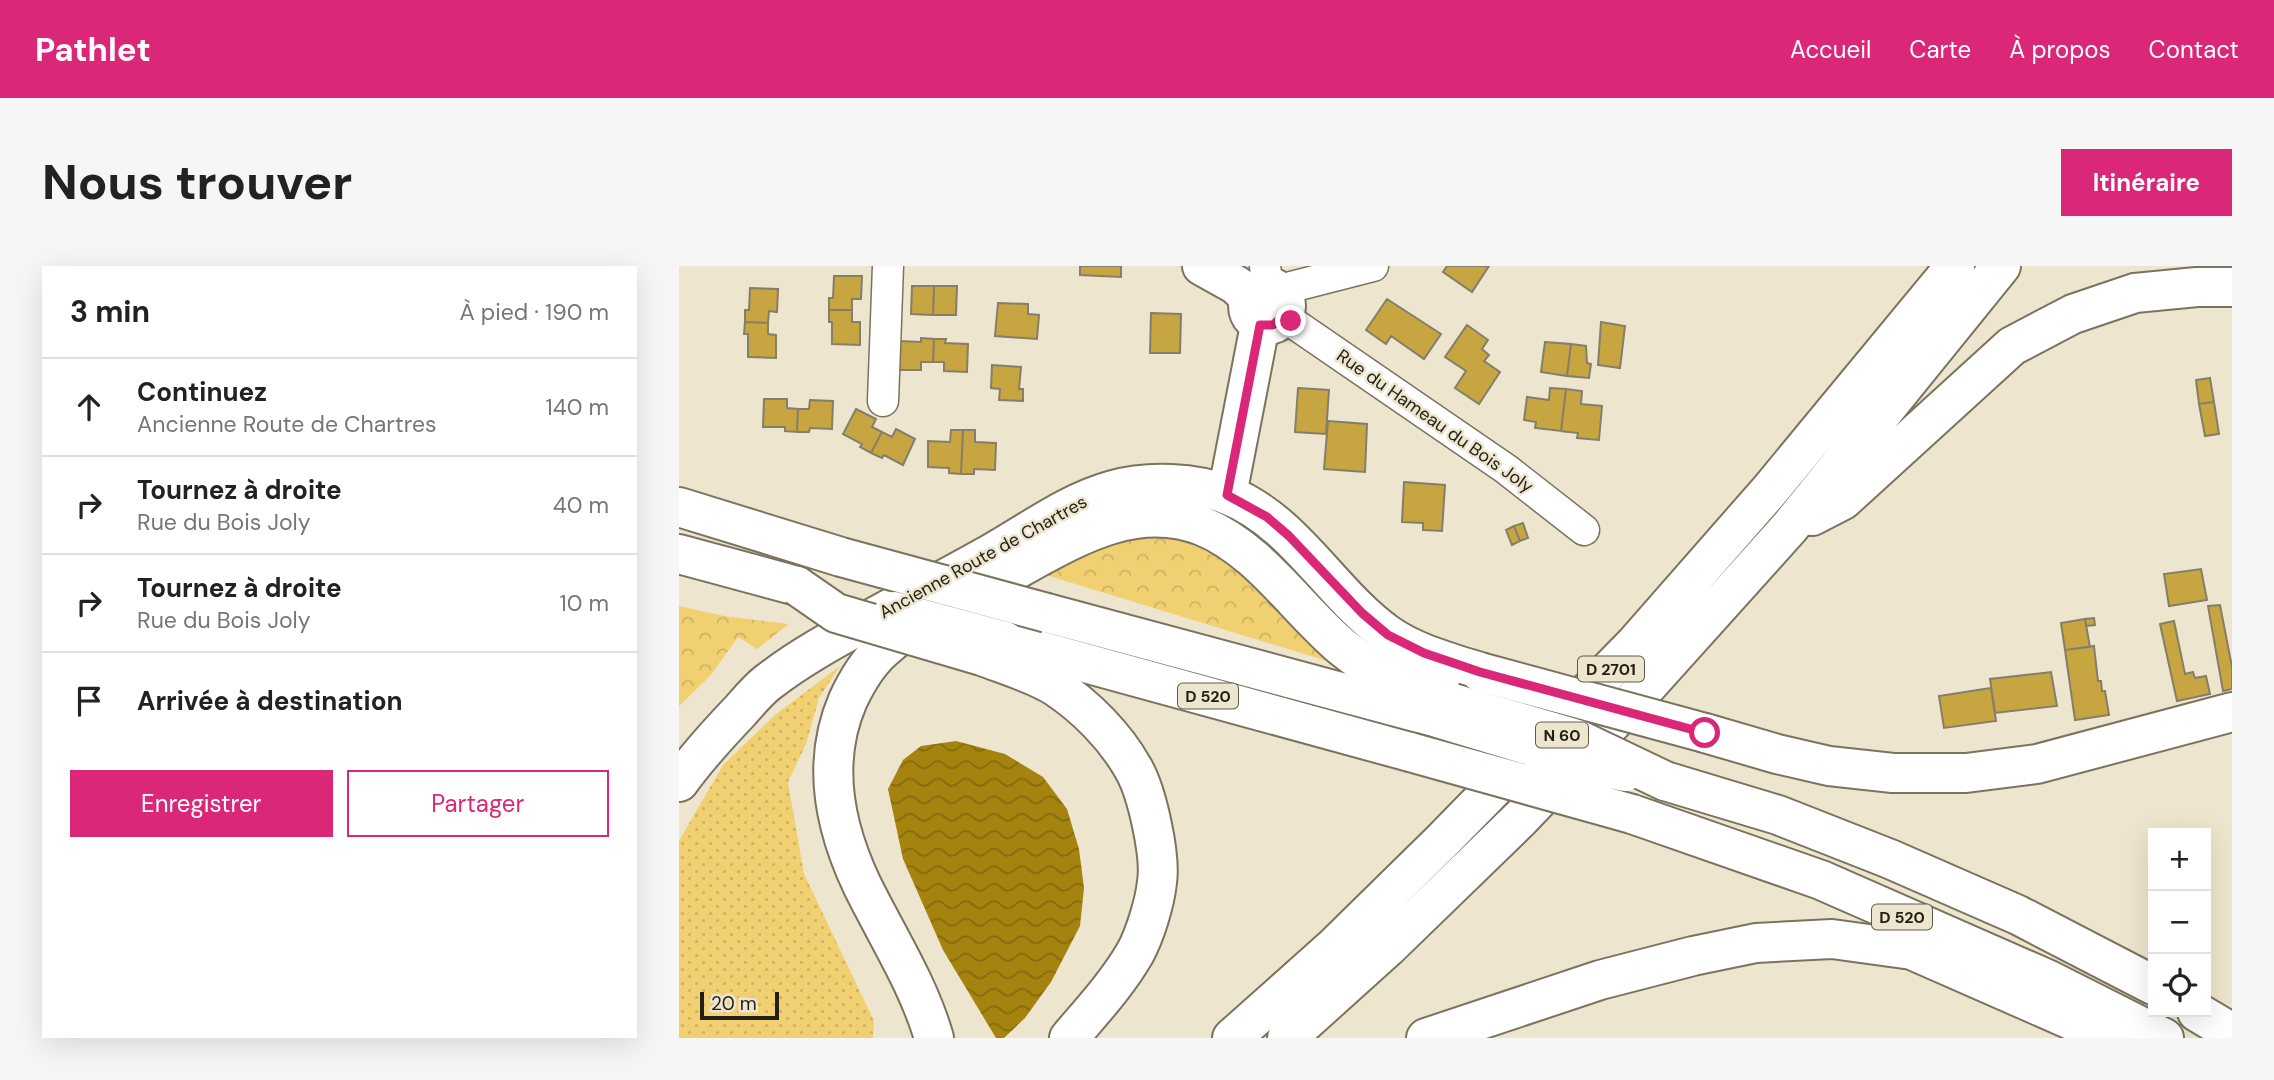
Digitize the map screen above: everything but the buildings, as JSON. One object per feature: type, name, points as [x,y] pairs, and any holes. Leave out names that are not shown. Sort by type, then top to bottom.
[{"type":"main road","points":[[1202,266],[1236,285],[1268,297],[1227,495]]},
{"type":"main road","name":"D 2701","points":[[1232,1038],[1353,929],[1635,644],[1770,491],[1955,266]]},
{"type":"main road","name":"D 2701","points":[[1287,1038],[1387,948],[1520,819],[1646,687],[1789,528],[2001,266]]},
{"type":"main road","points":[[1789,528],[1843,500],[2013,346],[2073,314],[2135,293],[2197,287],[2232,287]]},
{"type":"main road","name":"Ancienne Route de Chartres","points":[[679,782],[703,749],[764,685],[804,656],[994,552],[1061,512],[1115,489],[1142,485],[1167,484],[1200,488],[1227,495],[1267,517],[1289,536],[1362,613],[1388,635],[1424,653],[1480,672],[1829,766],[1893,773],[1966,773],[2037,764],[2232,712]]},
{"type":"main road","name":"D 520","points":[[679,507],[841,557],[1047,614],[1447,711]]},
{"type":"main road","points":[[934,1038],[913,981],[849,857],[838,825],[832,773],[837,731],[854,688],[881,651],[923,620],[967,594],[1096,528],[1124,519],[1149,516],[1177,520],[1201,526],[1224,537],[1341,645],[1377,673],[1447,711]]},
{"type":"main road","points":[[679,554],[797,586],[836,613],[994,649],[1084,707],[1113,740],[1134,768],[1145,796],[1154,833],[1158,880],[1150,913],[1135,952],[1108,992],[1069,1038]]},
{"type":"main road","name":"D 520","points":[[994,649],[1410,752],[1632,814],[1821,880],[2049,979],[2164,1038]]},
{"type":"main road","name":"N 60","points":[[1447,711],[1577,739],[1665,781]]},
{"type":"main road","name":"D 520","points":[[1665,781],[1778,816],[1890,859],[2018,915],[2148,980]]},
{"type":"main road","points":[[1426,1038],[1600,980],[1693,956],[1756,943],[1832,939],[1912,950],[2112,1038]]},
{"type":"main road","points":[[2211,997],[2232,1003]]},
{"type":"main road","points":[[2205,1017],[2232,1033]]},
{"type":"street","points":[[883,401],[888,266]]},
{"type":"street","points":[[1268,297],[1291,287],[1373,266]]},
{"type":"street","name":"Rue du Hameau du Bois Joly","points":[[1268,297],[1506,469],[1584,530]]},
{"type":"green space","points":[[1164,531],[1245,570],[1327,661],[1046,575],[1113,540]]},
{"type":"green space","points":[[679,606],[724,616],[789,624],[757,649],[738,637],[710,676],[679,706]]},
{"type":"green space","points":[[840,666],[819,698],[806,744],[788,782],[804,874],[874,1021],[873,1038],[679,1038],[679,841],[723,765],[776,714]]},
{"type":"water","points":[[956,741],[1005,754],[1043,777],[1067,809],[1079,849],[1084,888],[1080,926],[1051,982],[1025,1018],[1004,1038],[996,1038],[943,950],[903,859],[888,789],[903,760],[921,746]]},
{"type":"route","points":[[1291,321],[1283,316],[1273,325],[1260,325],[1227,495],[1267,517],[1289,536],[1362,613],[1388,635],[1424,653],[1480,672],[1705,733]]}]
